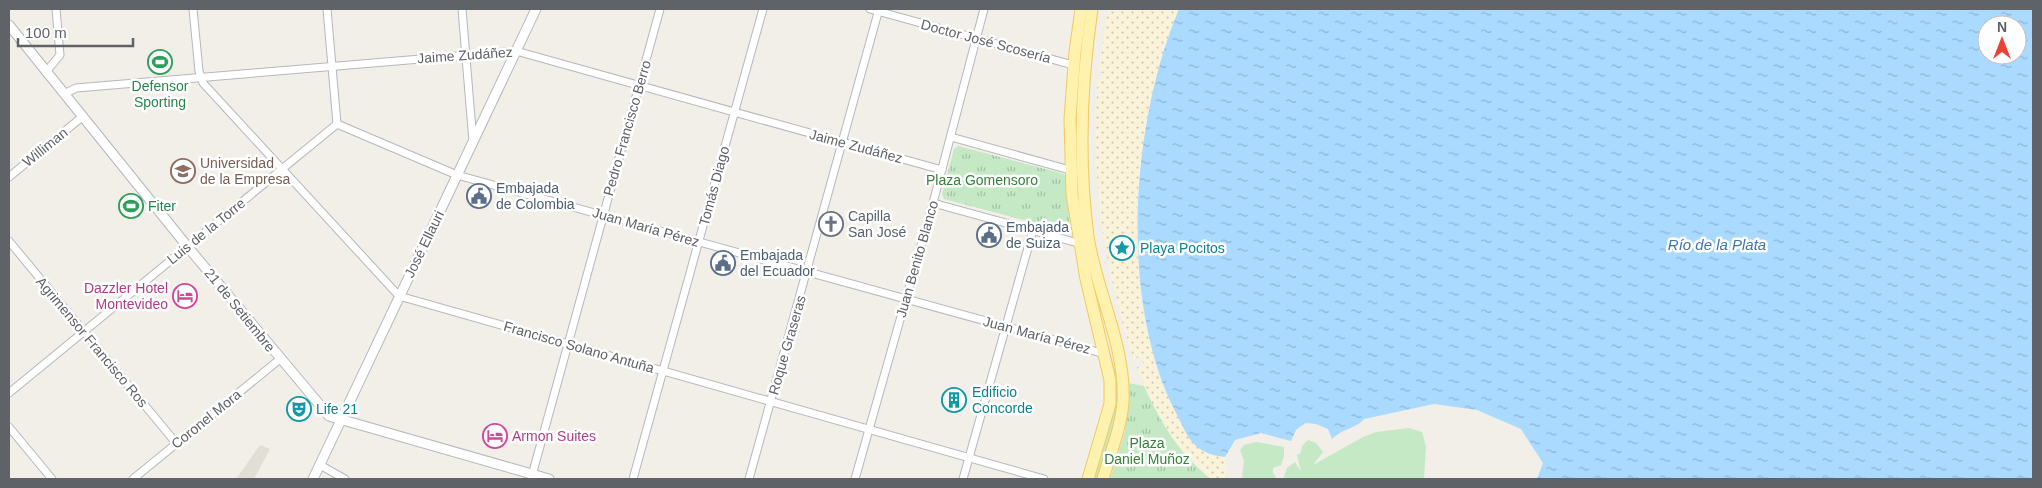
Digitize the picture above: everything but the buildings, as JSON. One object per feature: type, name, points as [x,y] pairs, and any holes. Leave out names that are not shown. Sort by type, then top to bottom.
[{"type":"main road","points":[[1081,9],[1073,65],[1070,170],[1078,243],[1106,354],[1110,380],[1110,404],[1088,479]]},
{"type":"main road","points":[[1092,9],[1083,94],[1082,170],[1093,260],[1121,364],[1123,396],[1120,420],[1103,479]]},
{"type":"street","points":[[46,72],[60,56],[56,9]]},
{"type":"street","points":[[193,9],[200,77],[203,83],[399,296]]},
{"type":"street","points":[[328,9],[337,124]]},
{"type":"street","points":[[462,9],[473,142]]},
{"type":"street","name":"José Ellauri","points":[[313,479],[536,9]]},
{"type":"street","name":"Pedro Francisco Berro","points":[[531,477],[660,9]]},
{"type":"street","name":"Tomás Diago","points":[[633,479],[763,9]]},
{"type":"street","name":"Doctor José Scosería","points":[[870,9],[1073,65]]},
{"type":"street","name":"Juan Benito Blanco","points":[[856,479],[905,299],[934,203],[984,9]]},
{"type":"street","name":"Roque Graseras","points":[[749,479],[808,273],[879,10]]},
{"type":"street","name":"21 de Setiembre","points":[[9,25],[187,246],[329,416],[531,477],[549,479]]},
{"type":"street","name":"Jaime Zudáñez","points":[[64,94],[76,88],[516,51],[942,170]]},
{"type":"street","name":"Williman","points":[[9,177],[82,116]]},
{"type":"street","name":"Luis de la Torre","points":[[9,393],[337,124]]},
{"type":"street","name":"Juan María Pérez","points":[[337,124],[457,175],[1106,354]]},
{"type":"street","points":[[951,137],[1070,170]]},
{"type":"street","points":[[934,203],[1078,243]]},
{"type":"street","points":[[963,479],[1033,230]]},
{"type":"street","name":"Agrimensor Francisco Ros","points":[[9,241],[176,443]]},
{"type":"street","name":"Francisco Solano Antuña","points":[[399,296],[1044,479]]},
{"type":"street","name":"Coronel Mora","points":[[133,479],[280,359]]},
{"type":"street","points":[[9,427],[52,479]]},
{"type":"street","points":[[320,465],[345,479]]},
{"type":"shaded area","points":[[260,445],[270,449],[254,479],[236,479]]},
{"type":"green space","name":"Plaza Gomensoro","points":[[958,146],[1064,174],[1066,177],[1070,230],[1065,231],[944,199],[942,194],[954,149]]},
{"type":"green space","points":[[1109,348],[1117,377],[1118,409],[1099,479],[1093,479],[1115,384]]},
{"type":"green space","name":"Plaza Daniel Muñoz","points":[[1128,383],[1144,386],[1164,425],[1180,449],[1211,479],[1110,479],[1125,431]]},
{"type":"green space","points":[[1409,428],[1422,432],[1426,447],[1424,479],[1283,479],[1287,468],[1295,462],[1301,472],[1297,455],[1301,453],[1302,446],[1308,440],[1316,443],[1323,452],[1313,465],[1363,437],[1376,432]]},
{"type":"green space","points":[[1256,442],[1284,447],[1281,465],[1273,468],[1273,473],[1277,479],[1243,479],[1244,461],[1240,450],[1244,445]]},
{"type":"sand","name":"Playa Pocitos","points":[[1108,9],[1179,9],[1165,47],[1145,132],[1137,221],[1138,266],[1143,308],[1160,380],[1173,402],[1212,455],[1225,457],[1227,479],[1211,479],[1179,447],[1153,406],[1137,367],[1145,367],[1140,356],[1134,360],[1115,292],[1102,222],[1096,150],[1098,79],[1102,79],[1103,73],[1099,72]]},
{"type":"water","name":"Río de la Plata","points":[[1179,9],[2033,9],[2033,479],[1537,479],[1543,463],[1521,429],[1477,410],[1434,404],[1364,419],[1332,439],[1328,429],[1316,424],[1305,423],[1296,430],[1291,441],[1261,433],[1235,440],[1225,457],[1205,452],[1192,442],[1174,409],[1156,364],[1145,315],[1139,263],[1138,210],[1142,156],[1150,104],[1163,54]]},
{"type":"place","name":"Defensor Sporting","points":[[160,62]]},
{"type":"place","name":"Universidad de la Empresa","points":[[183,171]]},
{"type":"place","name":"Embajada de Colombia","points":[[479,196]]},
{"type":"place","name":"Fiter","points":[[131,206]]},
{"type":"place","name":"Capilla San José","points":[[831,224]]},
{"type":"place","name":"Embajada de Suiza","points":[[989,235]]},
{"type":"place","name":"Playa Pocitos","points":[[1122,248]]},
{"type":"place","name":"Embajada del Ecuador","points":[[723,263]]},
{"type":"place","name":"Dazzler Hotel Montevideo","points":[[185,296]]},
{"type":"place","name":"Edificio Concorde","points":[[954,400]]},
{"type":"place","name":"Life 21","points":[[299,409]]},
{"type":"place","name":"Armon Suites","points":[[495,436]]}]
